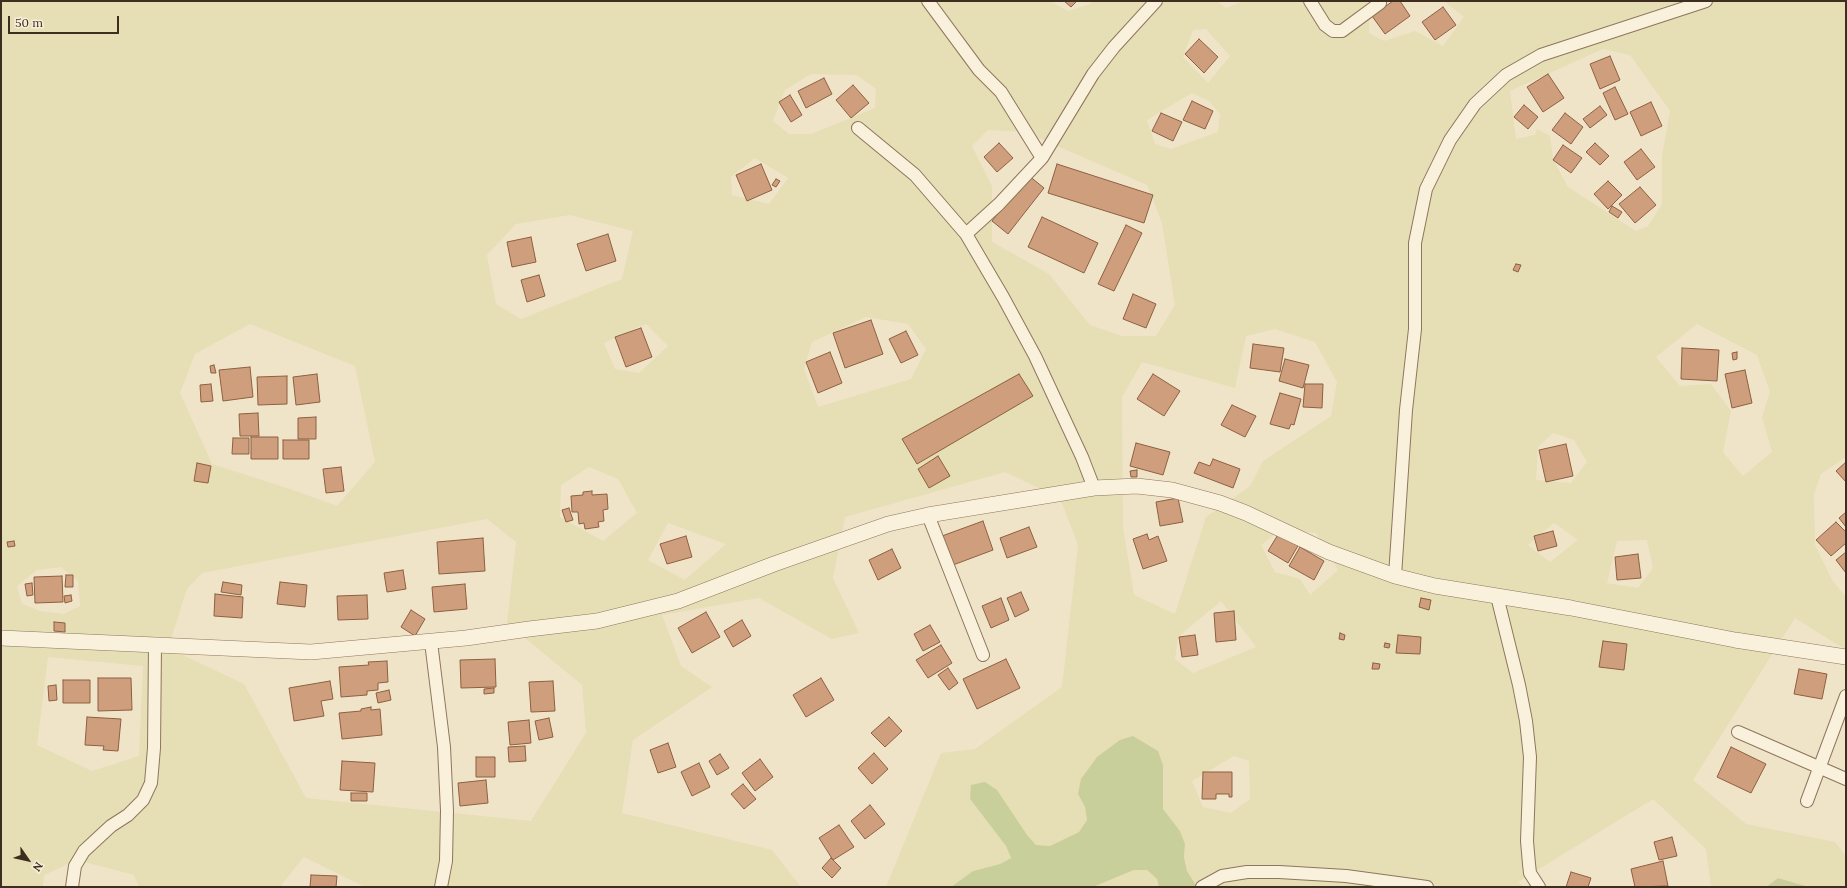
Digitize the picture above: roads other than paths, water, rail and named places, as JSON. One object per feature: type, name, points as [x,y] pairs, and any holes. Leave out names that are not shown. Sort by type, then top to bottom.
[{"type":"street","points":[[928,1],[979,70],[1001,92],[1042,158]]},
{"type":"street","points":[[966,234],[994,209],[1042,158],[1094,74],[1114,47],[1156,1]]},
{"type":"street","points":[[1310,1],[1325,25],[1333,31],[1342,31],[1380,3]]},
{"type":"street","points":[[1395,576],[1406,410],[1415,329],[1415,243],[1426,189],[1450,140],[1475,104],[1506,75],[1541,55],[1706,1]]},
{"type":"street","points":[[858,128],[915,175],[966,234],[1035,356],[1082,457],[1094,488]]},
{"type":"street","points":[[1,638],[311,652],[431,642],[597,621],[671,602],[851,536],[888,524],[928,515],[1094,488],[1137,486],[1172,490],[1198,496],[1246,513],[1329,552],[1395,576],[1436,586],[1571,608],[1735,640],[1846,657]]},
{"type":"street","points":[[928,515],[983,655]]},
{"type":"street","points":[[1497,596],[1526,722],[1530,757],[1527,841],[1530,873],[1539,887]]},
{"type":"street","points":[[431,642],[444,747],[447,811],[446,862],[441,887]]},
{"type":"street","points":[[72,887],[75,866],[84,851],[111,826],[128,815],[143,800],[151,783],[154,748],[155,646]]},
{"type":"street","points":[[1807,801],[1846,696]]},
{"type":"street","points":[[1738,732],[1846,779]]},
{"type":"street","points":[[1202,887],[1222,876],[1247,872],[1279,872],[1346,876],[1427,887]]}]
